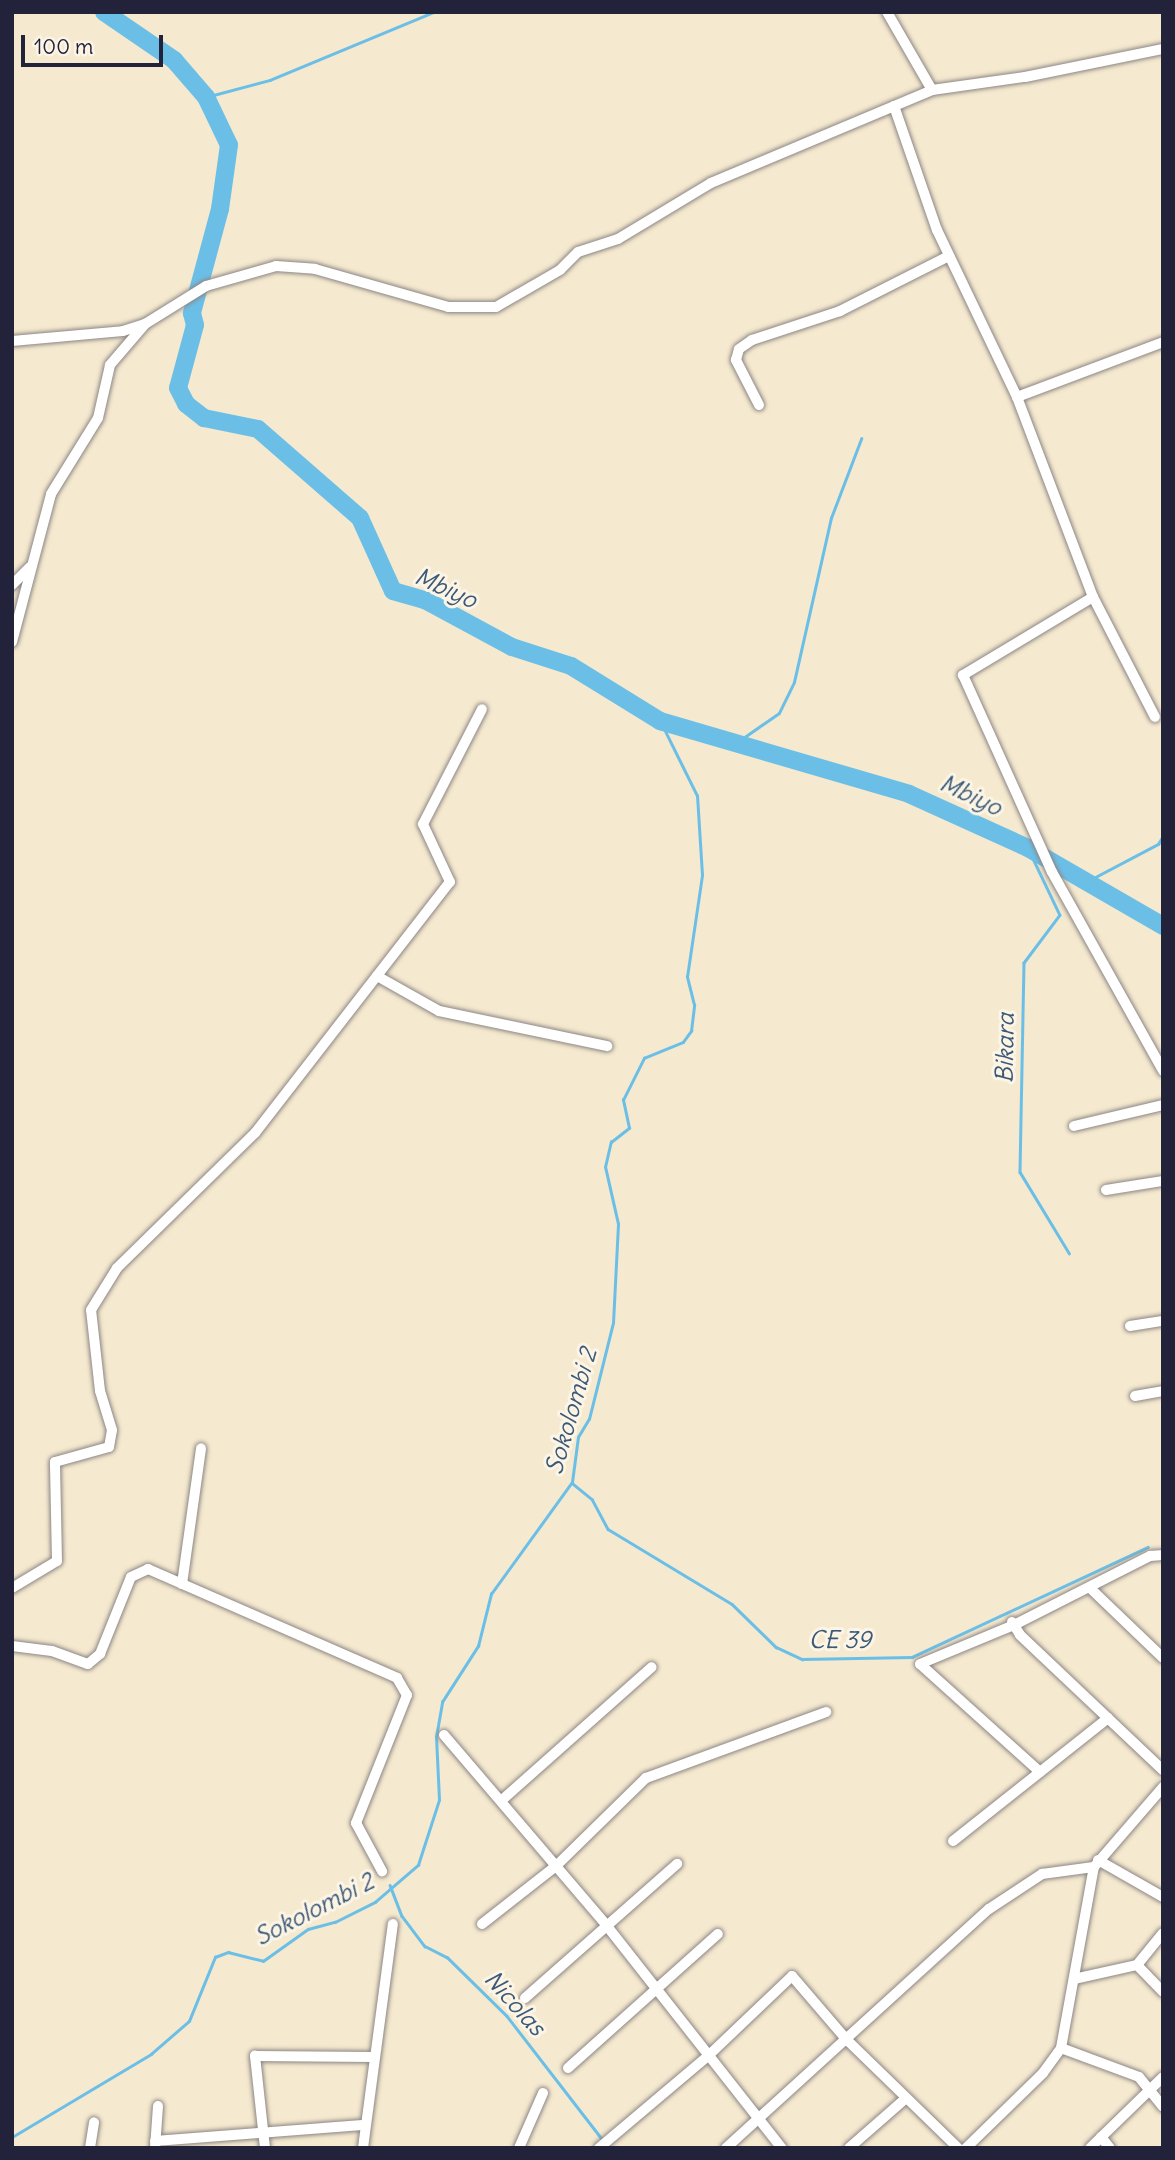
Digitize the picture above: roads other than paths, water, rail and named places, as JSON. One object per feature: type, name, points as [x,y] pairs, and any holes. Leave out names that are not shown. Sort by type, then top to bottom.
[{"type":"street","points":[[887,12],[932,90]]},
{"type":"street","points":[[12,341],[122,331],[145,324],[206,286],[276,266],[314,269],[448,307],[496,307],[560,270],[578,252],[618,239],[711,183],[932,90],[1025,78],[1163,49]]},
{"type":"street","points":[[894,106],[949,256],[1017,397],[1093,597],[1155,717]]},
{"type":"street","points":[[759,405],[736,360],[739,349],[752,340],[840,311],[949,256]]},
{"type":"street","points":[[12,642],[51,494],[98,418],[110,365],[145,324]]},
{"type":"street","points":[[1017,397],[1163,342]]},
{"type":"street","points":[[12,585],[34,561]]},
{"type":"street","points":[[1093,597],[963,675],[1052,872],[1163,1071]]},
{"type":"street","points":[[12,1588],[57,1561],[55,1462],[109,1447],[112,1430],[100,1391],[91,1310],[117,1268],[255,1133],[450,882],[424,824],[482,709]]},
{"type":"street","points":[[377,976],[439,1011],[607,1046]]},
{"type":"street","points":[[1074,1126],[1163,1105]]},
{"type":"street","points":[[1106,1190],[1163,1181]]},
{"type":"street","points":[[1130,1326],[1163,1321]]},
{"type":"street","points":[[1135,1396],[1163,1391]]},
{"type":"street","points":[[182,1584],[201,1447]]},
{"type":"street","points":[[1040,1772],[920,1664],[1090,1588],[1150,1556],[1163,1555]]},
{"type":"street","points":[[12,1646],[52,1651],[88,1664],[100,1654],[136,1572],[148,1569],[397,1678],[407,1695],[356,1823],[382,1871]]},
{"type":"street","points":[[1090,1588],[1163,1658]]},
{"type":"street","points":[[1013,1624],[1163,1770]]},
{"type":"street","points":[[502,1800],[652,1667]]},
{"type":"street","points":[[482,1924],[556,1866],[646,1778],[825,1712]]},
{"type":"street","points":[[953,1841],[1108,1718]]},
{"type":"street","points":[[444,1735],[607,1926],[782,2148]]},
{"type":"street","points":[[966,2148],[1043,2073],[1061,2049],[1096,1864],[1163,1787]]},
{"type":"street","points":[[524,1998],[677,1864]]},
{"type":"street","points":[[726,2148],[989,1909],[1042,1874],[1096,1864],[1163,1897]]},
{"type":"street","points":[[363,2148],[372,2057],[393,1924]]},
{"type":"street","points":[[1074,1979],[1137,1965],[1163,1933]]},
{"type":"street","points":[[568,2067],[718,1934]]},
{"type":"street","points":[[1137,1965],[1163,1992]]},
{"type":"street","points":[[599,2148],[708,2056],[792,1976],[846,2039],[958,2148]]},
{"type":"street","points":[[1061,2049],[1139,2077],[1163,2107]]},
{"type":"street","points":[[265,2148],[261,2131],[255,2056],[372,2057]]},
{"type":"street","points":[[1090,2148],[1163,2077]]},
{"type":"street","points":[[519,2148],[543,2093]]},
{"type":"street","points":[[849,2148],[905,2099]]},
{"type":"street","points":[[158,2106],[155,2144],[261,2131],[365,2126]]},
{"type":"street","points":[[90,2148],[94,2122]]},
{"type":"street","points":[[226,2148],[228,2134]]},
{"type":"street","points":[[1101,2137],[1110,2148]]},
{"type":"waterway","name":"Mbiyo","points":[[104,12],[174,60],[206,97],[229,145],[220,209],[192,313],[195,325],[178,388],[186,404],[204,418],[258,429],[360,518],[393,591],[425,600],[512,647],[571,666],[660,721],[909,794],[1028,848],[1163,926]]},
{"type":"waterway","points":[[206,97],[270,80],[433,12]]},
{"type":"waterway","points":[[736,743],[779,713],[794,682],[831,518],[861,439]]},
{"type":"waterway","name":"Sokolombi 2","points":[[12,2137],[151,2054],[189,2021],[215,1957],[228,1952],[263,1961],[308,1929],[335,1922],[375,1902],[418,1865],[439,1800],[436,1737],[442,1702],[478,1646],[491,1594],[572,1482],[578,1437],[589,1419],[613,1323],[618,1224],[605,1167],[611,1142],[629,1128],[623,1100],[644,1058],[683,1042],[691,1031],[694,1005],[687,977],[702,875],[697,796],[660,721]]},
{"type":"waterway","points":[[1084,883],[1158,844],[1163,836]]},
{"type":"waterway","name":"Bikara","points":[[1028,848],[1060,915],[1024,963],[1020,1172],[1069,1253]]},
{"type":"waterway","name":"CE 39","points":[[572,1483],[592,1499],[608,1529],[732,1604],[776,1647],[802,1659],[912,1657],[1148,1547]]},
{"type":"waterway","name":"Nicolas","points":[[390,1885],[402,1916],[425,1946],[447,1957],[507,2016],[603,2140]]}]
